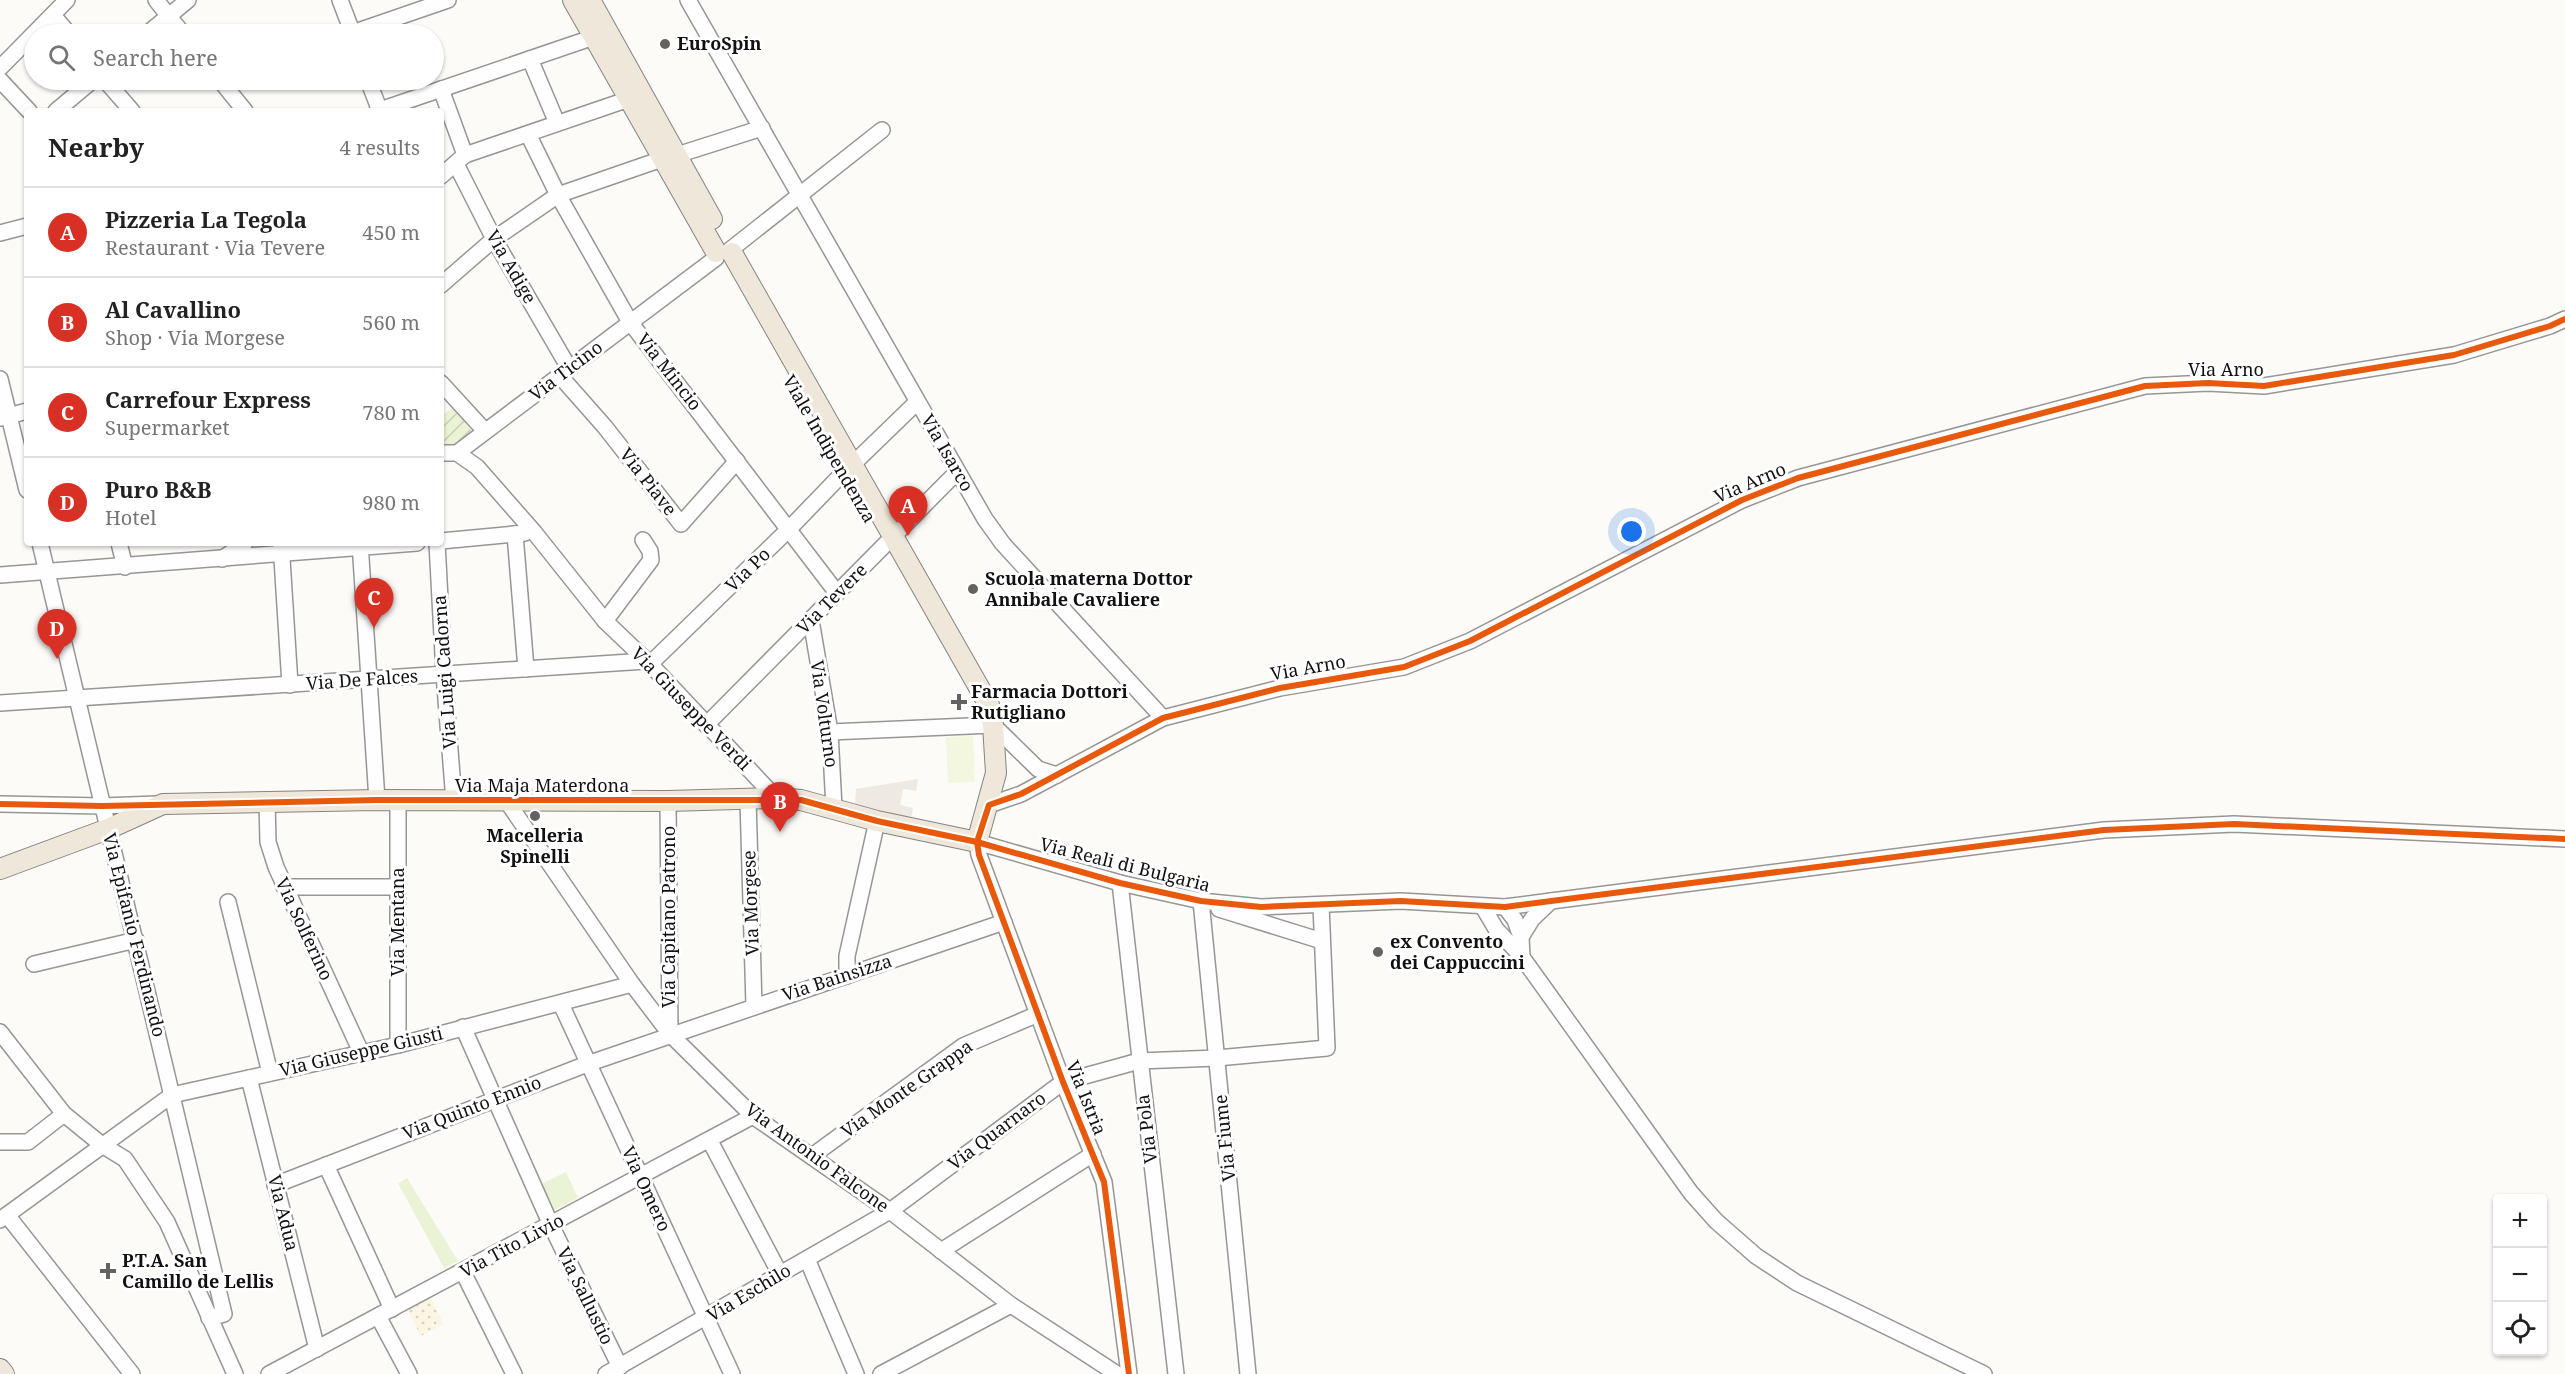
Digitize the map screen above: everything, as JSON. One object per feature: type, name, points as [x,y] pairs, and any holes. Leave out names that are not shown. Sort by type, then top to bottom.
[{"type":"main road","name":"Viale Indipendenza","points":[[573,0],[629,99],[670,157]]},
{"type":"main road","name":"Viale Indipendenza","points":[[590,0],[670,157],[724,254],[889,541],[989,705],[993,725],[996,772],[989,805],[977,842]]},
{"type":"main road","name":"Via Maja Materdona","points":[[0,869],[108,829],[163,804],[267,801],[668,801],[776,798],[801,800],[877,821],[977,842]]},
{"type":"main road","points":[[0,1369],[4,1374]]},
{"type":"street","points":[[44,24],[67,0]]},
{"type":"street","points":[[156,0],[175,24]]},
{"type":"street","points":[[160,24],[188,0]]},
{"type":"street","points":[[340,0],[348,24]]},
{"type":"street","points":[[380,24],[448,0]]},
{"type":"street","name":"Via Isarco","points":[[688,0],[985,519],[1003,544],[1163,718]]},
{"type":"street","points":[[53,15],[61,24]]},
{"type":"street","points":[[444,88],[594,37]]},
{"type":"street","points":[[0,68],[24,44]]},
{"type":"street","points":[[530,59],[557,123]]},
{"type":"street","points":[[0,80],[25,108]]},
{"type":"street","points":[[60,108],[81,90]]},
{"type":"street","points":[[114,90],[129,108]]},
{"type":"street","points":[[227,90],[242,108]]},
{"type":"street","points":[[371,90],[377,108]]},
{"type":"street","points":[[387,108],[438,90]]},
{"type":"street","name":"Via Adige","points":[[441,90],[460,159],[494,239],[564,372]]},
{"type":"street","points":[[444,173],[460,159],[629,99]]},
{"type":"street","points":[[444,282],[494,239],[558,195],[762,128]]},
{"type":"street","name":"Via Ticino","points":[[457,453],[724,254],[882,130]]},
{"type":"street","name":"Via Mincio","points":[[528,134],[558,195],[630,322],[837,593]]},
{"type":"street","points":[[0,233],[24,227]]},
{"type":"street","name":"Via Arno","points":[[989,805],[1021,794],[1163,718],[1281,687],[1404,667],[1470,641],[1742,500],[1798,478],[2145,386],[2208,383],[2264,386],[2454,355],[2550,326],[2565,319]]},
{"type":"street","name":"Via Piave","points":[[564,372],[604,427],[681,524],[737,461]]},
{"type":"street","points":[[0,379],[5,417],[24,480]]},
{"type":"street","points":[[444,386],[485,431]]},
{"type":"street","name":"Via Po","points":[[648,662],[789,530],[848,468],[917,402]]},
{"type":"street","points":[[5,417],[24,412]]},
{"type":"street","points":[[444,453],[457,453]]},
{"type":"street","name":"Via Giuseppe Verdi","points":[[457,453],[477,467],[534,532],[605,621],[648,662],[776,798]]},
{"type":"street","name":"Via Tevere","points":[[706,725],[957,472]]},
{"type":"street","points":[[444,541],[534,532]]},
{"type":"street","points":[[515,534],[526,669]]},
{"type":"street","points":[[605,621],[651,560],[650,551],[643,540]]},
{"type":"street","name":"Via Epifanio Ferdinando","points":[[41,546],[224,1314],[209,1317]]},
{"type":"street","points":[[120,546],[125,567]]},
{"type":"street","points":[[222,559],[242,546]]},
{"type":"street","points":[[0,574],[125,567],[222,559],[281,549],[341,546]]},
{"type":"street","points":[[361,546],[377,800]]},
{"type":"street","name":"Via Luigi Cadorna","points":[[439,546],[444,674],[454,801]]},
{"type":"street","points":[[281,549],[290,685]]},
{"type":"street","name":"Via Volturno","points":[[811,620],[830,732],[834,808]]},
{"type":"street","name":"Via De Falces","points":[[0,703],[648,662]]},
{"type":"street","points":[[830,732],[993,725],[1038,769],[1057,775]]},
{"type":"street","name":"Via Mentana","points":[[398,800],[398,1045]]},
{"type":"street","name":"Via Antonio Falcone","points":[[506,800],[632,984],[670,1034],[753,1116],[890,1211],[1011,1305],[1103,1372]]},
{"type":"street","name":"Via Morgese","points":[[748,800],[754,1006]]},
{"type":"street","name":"Via Solferino","points":[[267,801],[268,842],[284,887],[361,1052]]},
{"type":"street","name":"Via Capitano Patrono","points":[[668,801],[670,1034]]},
{"type":"street","name":"Via Maja Materdona","points":[[0,804],[102,806],[163,804]]},
{"type":"street","points":[[847,976],[847,956],[877,821]]},
{"type":"street","name":"Via Reali di Bulgaria","points":[[977,842],[1120,883],[1206,902],[1261,907],[1426,901],[1505,907],[2104,830],[2160,826],[2234,824],[2565,839]]},
{"type":"street","name":"Via Istria","points":[[977,842],[979,855],[1063,1082],[1104,1182],[1129,1374]]},
{"type":"street","name":"Via Pola","points":[[1120,883],[1176,1374]]},
{"type":"street","points":[[284,887],[398,887]]},
{"type":"street","points":[[1521,937],[1532,919],[1551,901]]},
{"type":"street","points":[[228,902],[270,1074]]},
{"type":"street","name":"Via Reali di Bulgaria","points":[[1206,902],[1220,910],[1322,941]]},
{"type":"street","name":"Via Fiume","points":[[1206,902],[1217,1058],[1248,1374]]},
{"type":"street","points":[[1321,905],[1322,941]]},
{"type":"street","points":[[1484,907],[1496,929],[1522,957],[1691,1193],[1716,1221],[1756,1256],[1797,1282],[1984,1374]]},
{"type":"street","points":[[1505,907],[1515,920],[1521,937],[1522,957]]},
{"type":"street","name":"Via Bainsizza","points":[[670,1034],[1004,922]]},
{"type":"street","points":[[34,964],[136,940]]},
{"type":"street","name":"Via Quarnaro","points":[[890,1211],[1063,1082],[1139,1061],[1217,1058],[1328,1048],[1322,941]]},
{"type":"street","name":"Via Giuseppe Giusti","points":[[4,1217],[172,1095],[398,1045],[632,984]]},
{"type":"street","name":"Via Omero","points":[[561,1004],[732,1374]]},
{"type":"street","name":"Via Monte Grappa","points":[[812,1156],[963,1046],[1038,1014]]},
{"type":"street","name":"Via Sallustio","points":[[464,1027],[613,1371]]},
{"type":"street","points":[[0,1032],[64,1114],[102,1145],[125,1159],[167,1222],[235,1374]]},
{"type":"street","name":"Via Quinto Ennio","points":[[275,1185],[670,1034]]},
{"type":"street","name":"Via Adua","points":[[249,1078],[317,1348]]},
{"type":"street","points":[[0,1142],[28,1142],[64,1114]]},
{"type":"street","name":"Via Tito Livio","points":[[269,1374],[710,1141],[753,1116]]},
{"type":"street","points":[[710,1141],[780,1274]]},
{"type":"street","points":[[940,1251],[1093,1154]]},
{"type":"street","points":[[326,1165],[409,1374]]},
{"type":"street","name":"Via Eschilo","points":[[613,1371],[890,1211]]},
{"type":"street","points":[[4,1217],[132,1374]]},
{"type":"street","points":[[807,1259],[856,1374]]},
{"type":"street","points":[[463,1272],[514,1374]]},
{"type":"street","points":[[881,1374],[1011,1305]]},
{"type":"shaded area","points":[[918,779],[916,791],[903,789],[900,805],[913,808],[911,822],[855,804],[856,789]]},
{"type":"shaded area","points":[[429,1293],[443,1324],[421,1336],[405,1305]]},
{"type":"green space","points":[[453,407],[472,432],[463,443],[444,446],[444,414]]},
{"type":"green space","points":[[973,736],[975,782],[948,783],[946,737]]},
{"type":"green space","points":[[566,1172],[578,1198],[554,1210],[541,1184]]},
{"type":"green space","points":[[407,1178],[458,1261],[444,1268],[398,1183]]},
{"type":"cycle path","points":[[1129,1374],[1104,1182],[1063,1082],[979,855],[977,842],[989,805],[1021,794],[1163,718],[1280,688],[1404,667],[1470,641],[1742,500],[1798,478],[2145,386],[2208,383],[2264,386],[2454,355],[2550,326],[2565,319]]},
{"type":"cycle path","points":[[0,804],[102,806],[377,800],[801,800],[877,821],[977,842],[1120,883],[1201,901],[1261,907],[1401,901],[1505,907],[2104,830],[2234,824],[2565,839]]},
{"type":"place","name":"EuroSpin","points":[[665,44]]},
{"type":"place","name":"Pizzeria La Tegola","points":[[908,536]]},
{"type":"place","name":"Scuola materna Dottor Annibale Cavaliere","points":[[973,589]]},
{"type":"place","name":"Carrefour Express","points":[[374,628]]},
{"type":"place","name":"Puro B&B","points":[[57,659]]},
{"type":"place","name":"Farmacia Dottori Rutigliano","points":[[959,702]]},
{"type":"place","name":"Macelleria Spinelli","points":[[535,816]]},
{"type":"place","name":"Al Cavallino","points":[[780,832]]},
{"type":"place","name":"ex Convento dei Cappuccini","points":[[1378,952]]},
{"type":"place","name":"P.T.A. San Camillo de Lellis","points":[[108,1271]]}]
